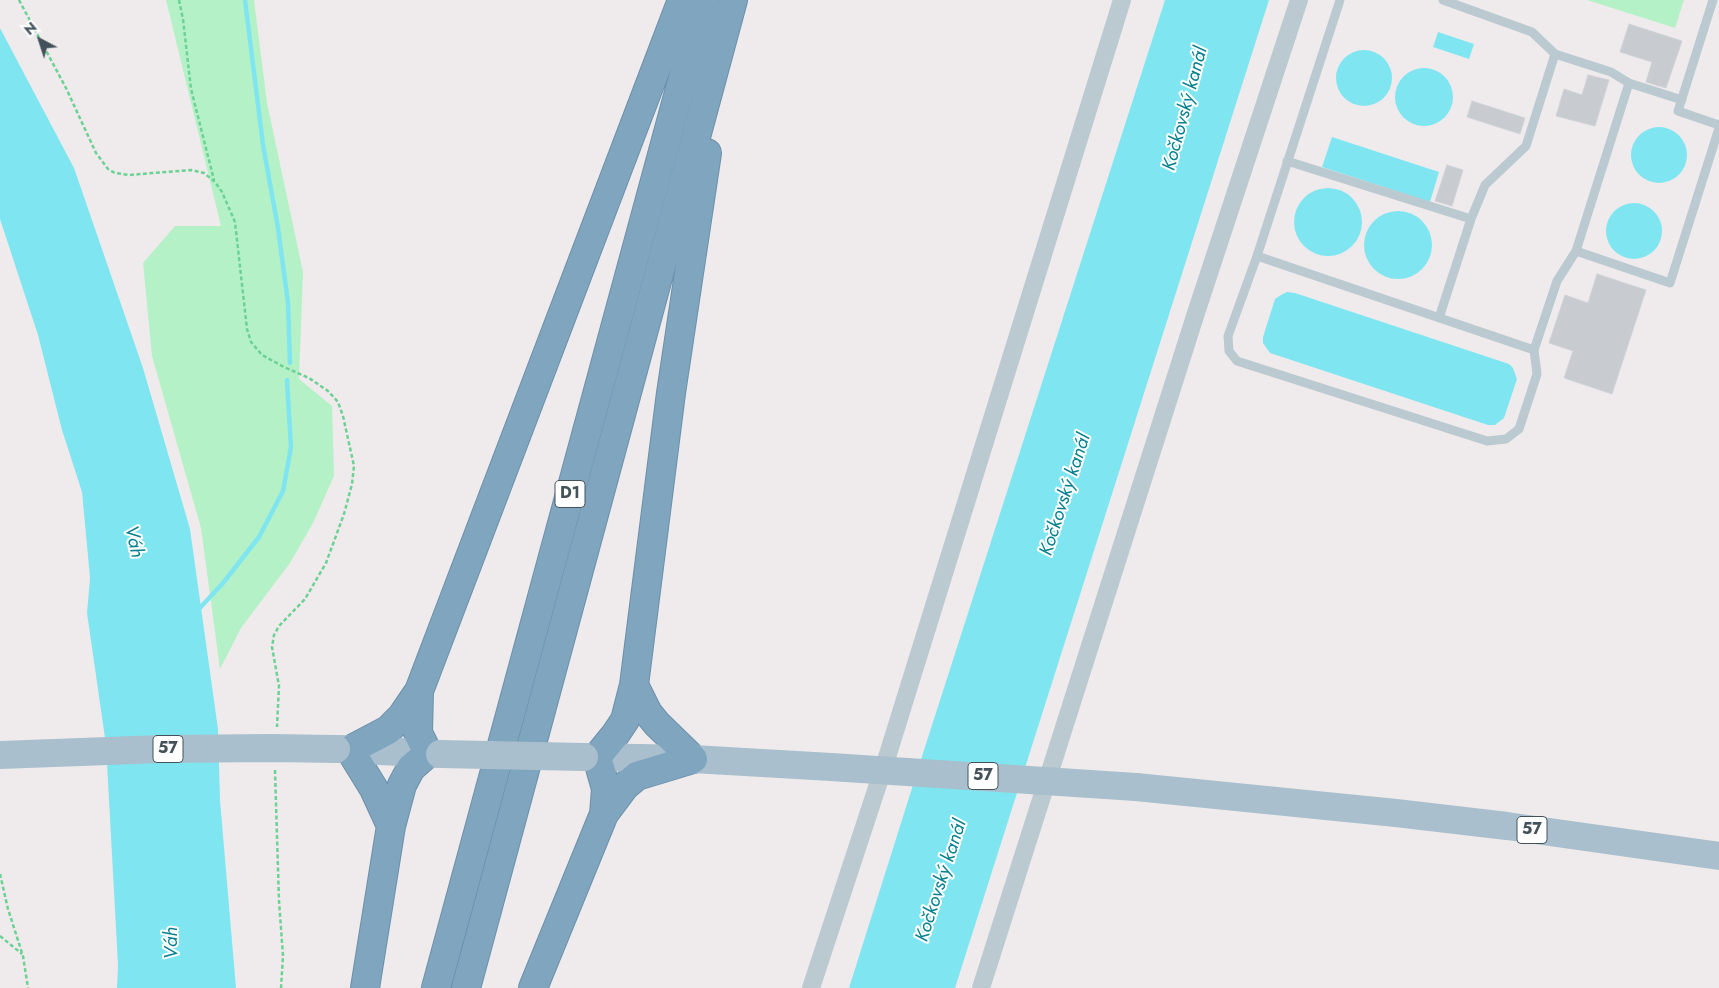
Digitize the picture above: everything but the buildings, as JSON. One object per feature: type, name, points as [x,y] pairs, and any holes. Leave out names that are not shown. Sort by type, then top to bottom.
[{"type":"highway","points":[[391,826],[374,789],[343,749],[388,730],[402,716],[419,690],[682,0]]},
{"type":"highway","name":"D1","points":[[436,988],[704,0]]},
{"type":"highway","points":[[604,814],[606,789],[590,757],[616,736],[625,720],[634,685],[670,402],[730,9]]},
{"type":"highway","name":"D1","points":[[466,988],[730,9]]},
{"type":"highway","points":[[634,685],[648,713],[693,759]]},
{"type":"highway","points":[[365,988],[391,826],[402,785],[411,768],[434,753],[418,733],[419,690]]},
{"type":"highway","points":[[532,988],[604,814],[625,786],[637,776],[651,770],[693,759]]},
{"type":"main road","name":"57","points":[[0,755],[162,749],[343,749],[693,759],[906,771],[1136,787],[1396,813],[1719,856]]},
{"type":"street","points":[[811,988],[888,754],[1122,0]]},
{"type":"street","points":[[981,988],[1190,332],[1299,0]]},
{"type":"lane","points":[[1340,0],[1257,256],[1228,336],[1229,351],[1237,361],[1487,441],[1506,439],[1519,429],[1537,374],[1534,350],[1557,281],[1576,251],[1629,83]]},
{"type":"lane","points":[[1443,0],[1532,32],[1555,54],[1611,72],[1629,83],[1682,100]]},
{"type":"lane","points":[[1576,251],[1670,283],[1719,126],[1678,111],[1713,0]]},
{"type":"lane","points":[[1439,318],[1471,219],[1485,185],[1526,146],[1555,54]]},
{"type":"lane","points":[[1288,160],[1471,219]]},
{"type":"lane","points":[[1257,256],[1534,350]]},
{"type":"path","points":[[19,0],[66,88],[96,153],[108,169],[128,175],[191,170],[204,173],[215,182],[222,192],[235,222],[247,329],[251,342],[262,355],[309,378],[328,391],[338,402],[343,416],[354,466],[352,484],[344,514],[326,563],[305,599],[279,626],[274,635],[272,647],[279,686],[276,729]]},
{"type":"path","points":[[179,0],[191,89],[215,182]]},
{"type":"path","points":[[275,763],[279,900],[283,956],[281,988]]},
{"type":"path","points":[[0,874],[8,909],[23,956],[28,988]]},
{"type":"path","points":[[0,936],[23,956]]},
{"type":"green space","points":[[166,0],[254,0],[267,103],[303,272],[299,379],[332,406],[334,476],[313,523],[290,563],[241,628],[220,669],[201,528],[152,356],[143,263],[175,226],[221,226]]},
{"type":"green space","points":[[1587,0],[1684,0],[1675,28]]},
{"type":"water","name":"Kočkovský kanál","points":[[1165,0],[1269,0],[955,988],[849,988],[924,750]]},
{"type":"water","name":"Váh","points":[[0,28],[74,168],[143,368],[190,529],[218,729],[220,800],[236,988],[117,988],[118,965],[106,745],[87,613],[90,578],[82,492],[62,430],[38,335],[0,219]]},
{"type":"water","points":[[1438,32],[1474,44],[1469,59],[1433,47]]},
{"type":"water","points":[[1358,50],[1370,50],[1380,54],[1388,62],[1392,78],[1388,94],[1380,102],[1370,106],[1358,106],[1348,102],[1340,94],[1336,84],[1336,72],[1340,62],[1348,54]]},
{"type":"water","points":[[1424,68],[1440,73],[1448,81],[1453,97],[1448,113],[1440,121],[1424,126],[1408,121],[1400,113],[1395,97],[1400,81],[1408,73]]},
{"type":"water","points":[[1653,127],[1665,127],[1675,131],[1683,139],[1687,155],[1683,171],[1675,179],[1665,183],[1653,183],[1643,179],[1635,171],[1631,161],[1631,149],[1635,139],[1643,131]]},
{"type":"water","points":[[1332,137],[1439,172],[1430,202],[1322,167]]},
{"type":"water","points":[[1328,188],[1341,191],[1352,198],[1359,209],[1362,222],[1359,235],[1352,246],[1341,253],[1328,256],[1315,253],[1304,246],[1297,235],[1294,222],[1297,209],[1304,198],[1315,191]]},
{"type":"water","points":[[1628,203],[1640,203],[1650,207],[1658,215],[1662,231],[1658,247],[1650,255],[1640,259],[1628,259],[1618,255],[1610,247],[1606,237],[1606,225],[1610,215],[1618,207]]},
{"type":"water","points":[[1405,211],[1417,217],[1426,226],[1432,238],[1430,258],[1422,269],[1405,279],[1391,279],[1374,269],[1366,258],[1364,238],[1374,221],[1385,213]]},
{"type":"water","points":[[1287,292],[1295,293],[1509,364],[1513,368],[1517,379],[1504,418],[1495,425],[1488,425],[1270,353],[1263,343],[1263,337],[1275,299]]},
{"type":"waterway","points":[[245,0],[263,145],[278,228],[288,303],[290,363]]},
{"type":"waterway","points":[[198,610],[223,583],[259,537],[283,491],[291,447],[287,380]]}]
